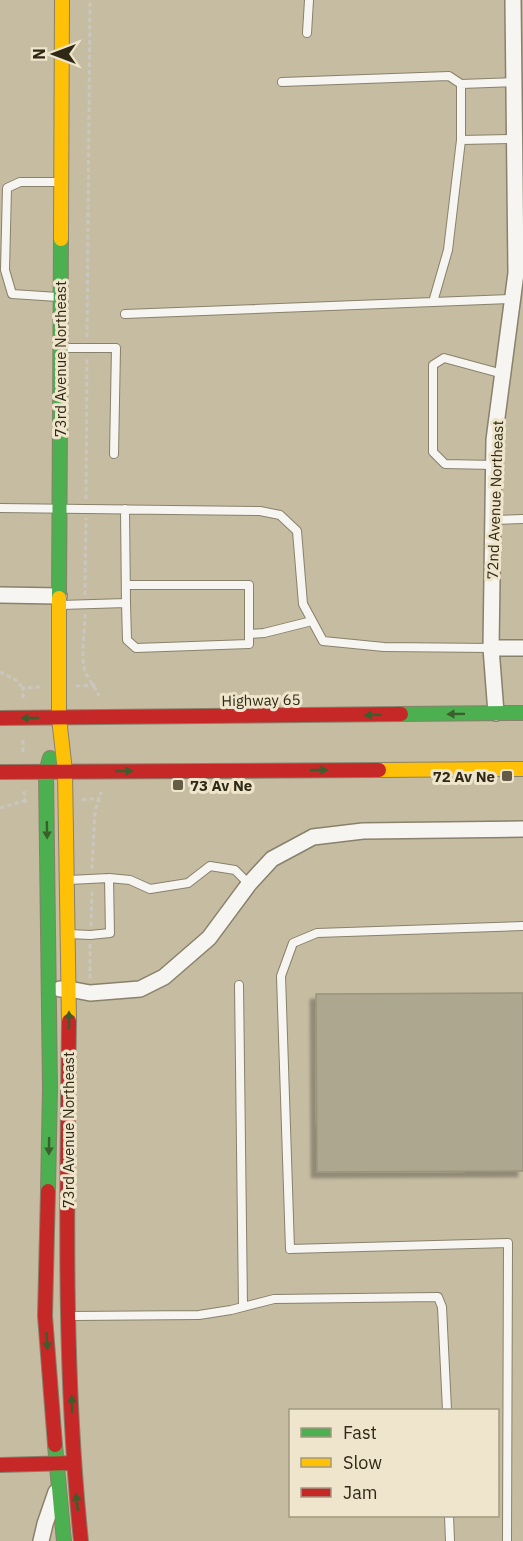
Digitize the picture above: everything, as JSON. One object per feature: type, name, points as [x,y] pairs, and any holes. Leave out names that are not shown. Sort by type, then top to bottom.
[{"type":"main road","name":"73rd Avenue Northeast","points":[[62,0],[59,718],[65,771],[69,989],[68,1221],[58,1316],[81,1541]]},
{"type":"main road","name":"Highway 65","points":[[0,718],[523,713]]},
{"type":"main road","name":"73rd Avenue Northeast","points":[[59,718],[46,772],[50,1088],[58,1316],[57,1463],[64,1541]]},
{"type":"main road","points":[[0,772],[523,769]]},
{"type":"main road","points":[[0,1465],[73,1462]]},
{"type":"street","name":"72nd Avenue Northeast","points":[[496,713],[492,648],[494,440],[519,262],[514,139],[518,53],[513,0]]},
{"type":"street","points":[[0,595],[59,600]]},
{"type":"street","points":[[492,648],[523,648]]},
{"type":"street","points":[[49,990],[69,989],[90,993],[140,989],[164,977],[209,938],[249,884],[272,859],[313,837],[363,831],[523,829]]},
{"type":"street","name":"73rd Avenue Northeast","points":[[42,1541],[45,1524],[58,1486]]},
{"type":"lane","points":[[307,33],[309,0]]},
{"type":"lane","points":[[282,82],[449,76],[461,84],[517,88]]},
{"type":"lane","points":[[433,302],[448,250],[460,140],[461,84]]},
{"type":"lane","points":[[460,140],[514,139]]},
{"type":"lane","points":[[60,298],[12,294],[5,270],[7,188],[20,182],[61,182]]},
{"type":"lane","points":[[125,314],[512,299]]},
{"type":"lane","points":[[60,348],[116,348],[114,454]]},
{"type":"lane","points":[[494,465],[445,464],[433,452],[433,365],[444,358],[503,374]]},
{"type":"lane","points":[[0,508],[260,511],[280,515],[297,531],[303,604],[323,641],[384,646],[492,648]]},
{"type":"lane","points":[[125,509],[126,603],[127,640],[136,648],[249,644],[249,585],[126,585]]},
{"type":"lane","points":[[493,519],[523,519]]},
{"type":"lane","points":[[59,600],[126,603]]},
{"type":"lane","points":[[249,634],[264,633],[312,621]]},
{"type":"lane","points":[[67,880],[109,878],[130,880],[150,889],[188,883],[210,866],[235,870],[249,884]]},
{"type":"lane","points":[[68,934],[110,933],[109,878]]},
{"type":"lane","points":[[507,1541],[508,1243],[290,1249],[281,976],[293,943],[317,933],[523,926]]},
{"type":"lane","points":[[239,985],[243,1307]]},
{"type":"lane","points":[[58,1316],[199,1315],[274,1299],[438,1297],[442,1307],[447,1409]]},
{"type":"lane","points":[[449,1517],[450,1541]]},
{"type":"path","points":[[0,672],[16,680],[23,688]]},
{"type":"path","points":[[0,808],[25,801]]},
{"type":"building","points":[[523,993],[523,1171],[317,1172],[316,994]]},
{"type":"traffic: fast","points":[[59,598],[61,239]]},
{"type":"traffic: fast","points":[[401,714],[523,713]]},
{"type":"traffic: fast","points":[[48,1191],[50,1088],[46,772],[50,758]]},
{"type":"traffic: fast","points":[[55,1445],[64,1541]]},
{"type":"traffic: slow","points":[[61,239],[62,0]]},
{"type":"traffic: slow","points":[[59,598],[59,718],[65,771],[69,1021]]},
{"type":"traffic: slow","points":[[379,770],[523,769]]},
{"type":"traffic: jam","points":[[0,718],[401,714]]},
{"type":"traffic: jam","points":[[0,772],[379,770]]},
{"type":"traffic: jam","points":[[69,1021],[67,1216],[69,1346],[71,1412],[81,1541]]},
{"type":"traffic: jam","points":[[48,1191],[45,1316],[55,1445]]},
{"type":"traffic: jam","points":[[0,1465],[72,1463]]},
{"type":"place","name":"72 Av Ne","points":[[507,776]]},
{"type":"place","name":"73 Av Ne","points":[[178,785]]}]
